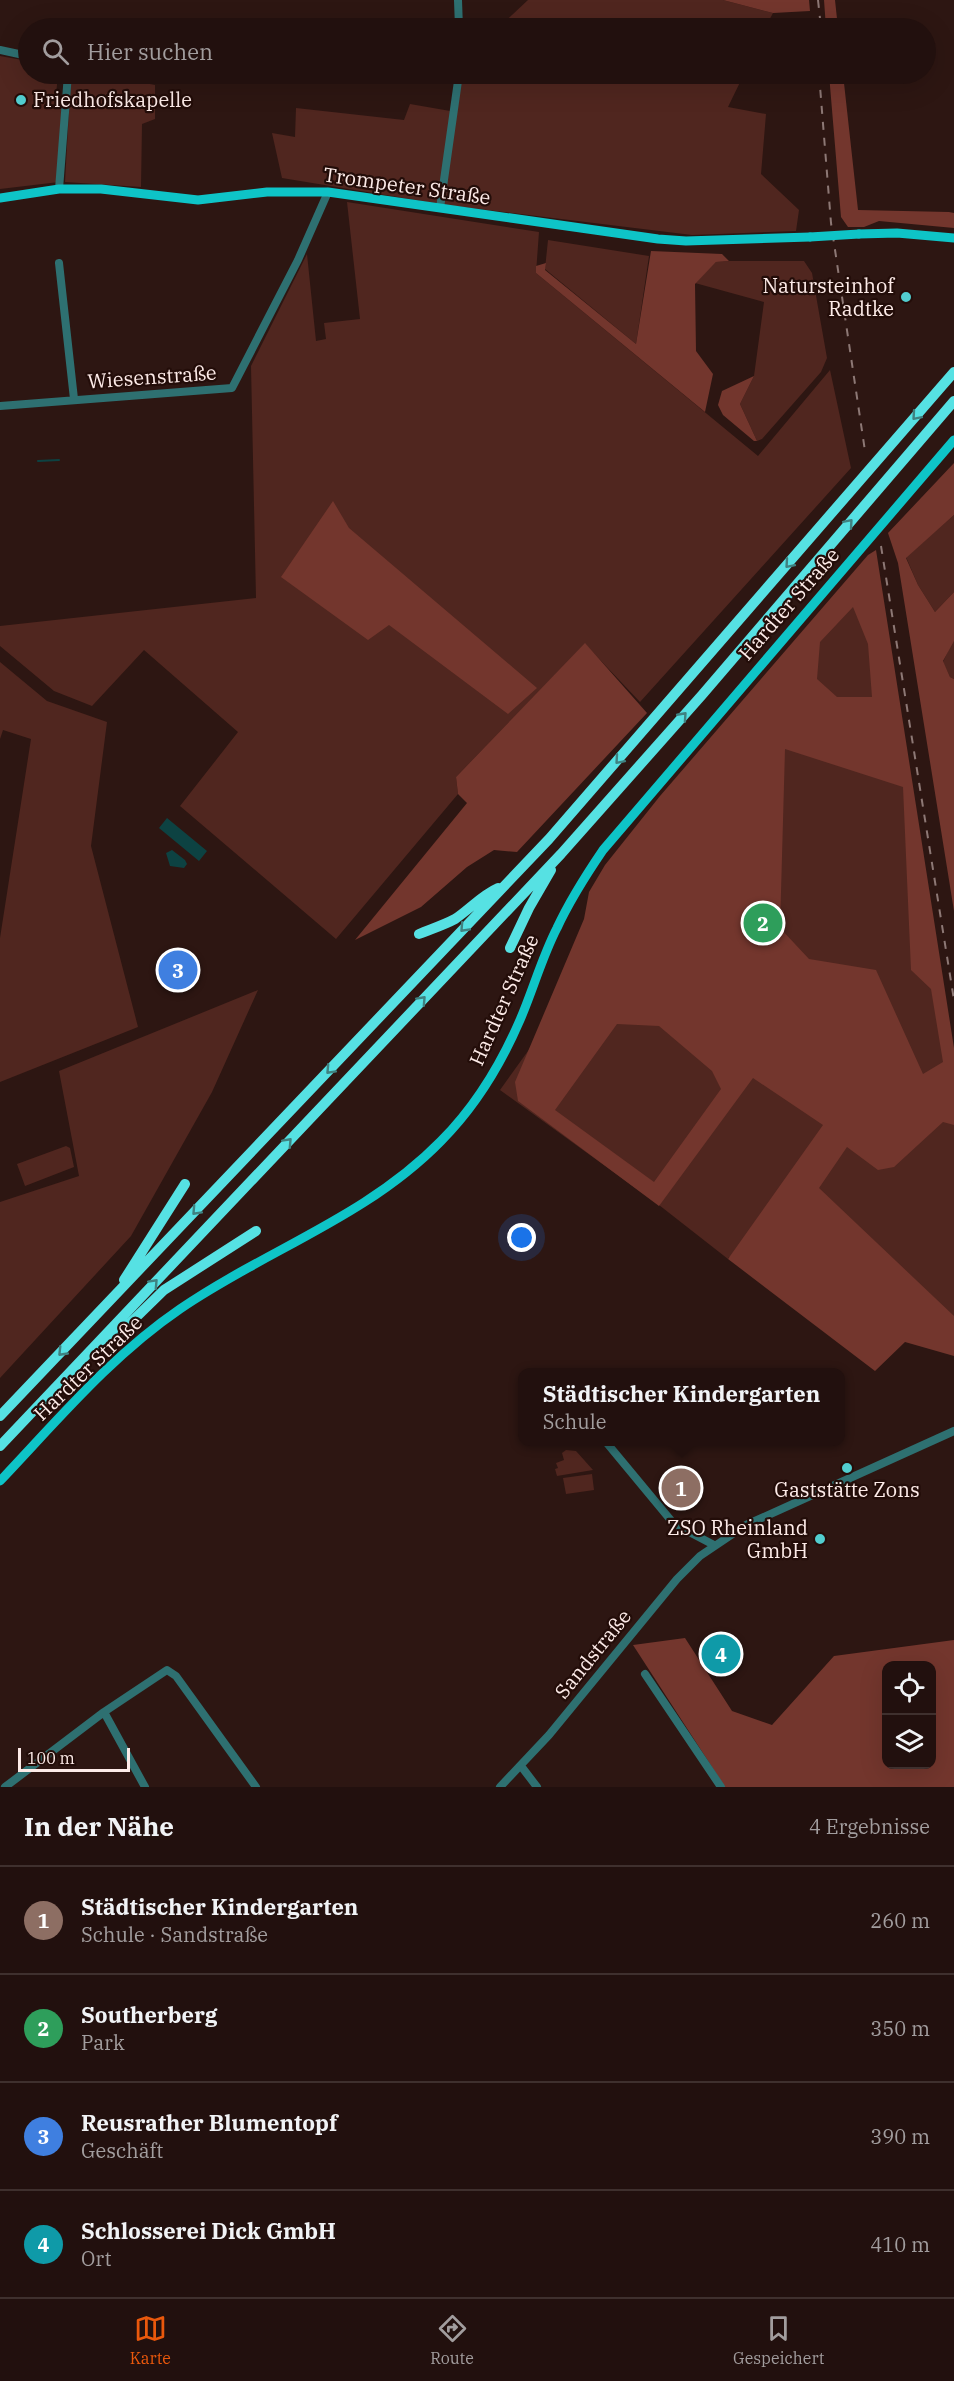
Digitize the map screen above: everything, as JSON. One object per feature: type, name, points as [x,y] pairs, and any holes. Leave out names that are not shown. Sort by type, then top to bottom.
[{"type":"highway","points":[[0,1416],[549,839],[954,372]]},
{"type":"highway","points":[[0,1446],[561,854],[702,695],[954,401]]},
{"type":"highway","points":[[510,948],[529,908],[561,854]]},
{"type":"highway","points":[[419,934],[452,920],[472,907],[487,892],[504,885]]},
{"type":"highway","points":[[105,1308],[146,1248],[185,1184]]},
{"type":"highway","points":[[99,1341],[120,1333],[164,1290],[256,1231]]},
{"type":"main road","name":"Trompeter Straße","points":[[0,198],[59,189],[101,189],[198,200],[267,192],[328,192],[658,239],[686,241],[859,234],[911,234],[954,238]]},
{"type":"main road","name":"Hardter Straße","points":[[0,1481],[106,1370],[150,1331],[221,1283],[340,1219],[375,1197],[406,1175],[442,1140],[466,1112],[505,1050],[556,929],[584,878],[603,850],[954,440]]},
{"type":"street","points":[[458,0],[459,18]]},
{"type":"street","points":[[0,50],[18,54]]},
{"type":"street","points":[[59,189],[67,84]]},
{"type":"street","points":[[440,208],[458,84]]},
{"type":"street","name":"Wiesenstraße","points":[[0,406],[232,388],[298,260],[328,192]]},
{"type":"street","points":[[59,263],[74,399]]},
{"type":"street","name":"Sandstraße","points":[[500,1787],[549,1735],[694,1560],[746,1525],[954,1431]]},
{"type":"street","points":[[609,1446],[674,1524],[714,1545]]},
{"type":"street","points":[[5,1787],[104,1712],[167,1670],[177,1676],[256,1787]]},
{"type":"street","points":[[645,1674],[721,1787]]},
{"type":"street","points":[[104,1712],[145,1787]]},
{"type":"street","points":[[521,1766],[537,1787]]},
{"type":"shaded area","points":[[528,0],[723,0],[773,13],[770,18],[509,18]]},
{"type":"shaded area","points":[[723,0],[809,0],[810,11],[773,13]]},
{"type":"shaded area","points":[[824,0],[835,0],[837,18],[825,18]]},
{"type":"shaded area","points":[[0,56],[18,59],[18,84],[57,84],[56,95],[62,102],[59,182],[0,189]]},
{"type":"shaded area","points":[[70,84],[155,85],[155,119],[142,124],[141,187],[65,182]]},
{"type":"shaded area","points":[[461,84],[739,84],[728,107],[766,114],[761,174],[799,210],[796,231],[692,235],[446,205],[282,178],[272,133],[295,137],[296,108],[404,120],[410,104],[456,112]]},
{"type":"shaded area","points":[[830,84],[844,84],[858,210],[949,212],[954,213],[954,228],[879,221],[864,227],[848,227],[841,217]]},
{"type":"shaded area","points":[[347,202],[539,232],[536,273],[758,456],[830,370],[851,468],[640,702],[585,644],[456,777],[458,794],[336,939],[180,806],[238,732],[144,650],[92,706],[54,691],[0,646],[0,626],[256,598],[251,366],[307,254],[316,341],[326,339],[324,323],[360,319]]},
{"type":"shaded area","points":[[548,240],[649,256],[636,344],[545,269]]},
{"type":"shaded area","points":[[651,251],[722,254],[729,261],[716,262],[695,284],[696,351],[713,374],[705,412],[536,273],[536,266],[546,263],[545,270],[636,344]]},
{"type":"shaded area","points":[[804,261],[812,273],[827,358],[821,372],[762,439],[757,441],[740,404],[754,376],[764,302],[695,283],[716,262]]},
{"type":"shaded area","points":[[754,376],[740,404],[757,441],[754,441],[723,415],[718,405],[722,391]]},
{"type":"shaded area","points":[[954,463],[954,515],[906,558],[918,585],[935,612],[954,592],[954,641],[943,661],[950,677],[954,679],[954,911],[898,563],[888,533]]},
{"type":"shaded area","points":[[333,501],[349,528],[537,688],[508,714],[389,625],[368,640],[281,577]]},
{"type":"shaded area","points":[[954,515],[954,592],[935,612],[918,585],[906,557]]},
{"type":"shaded area","points":[[876,550],[954,1048],[954,1125],[943,1122],[894,1167],[878,1170],[847,1147],[819,1188],[954,1316],[954,1356],[905,1342],[875,1371],[728,1259],[823,1125],[753,1078],[659,1206],[518,1101],[515,1082],[584,919],[589,892],[605,865],[660,796],[868,555]],"holes":[[[853,607],[868,644],[872,697],[837,697],[817,679],[820,642]],[[785,749],[903,787],[911,970],[931,989],[943,1062],[923,1074],[876,970],[809,959],[780,928]],[[617,1024],[659,1026],[712,1071],[721,1089],[654,1182],[555,1110]]]},
{"type":"shaded area","points":[[877,566],[954,1072],[954,1322],[729,1257],[728,1259],[659,1205],[500,1090],[597,955],[594,891]]},
{"type":"shaded area","points":[[954,641],[954,679],[950,677],[943,662]]},
{"type":"shaded area","points":[[585,643],[647,713],[517,852],[494,850],[467,867],[421,907],[355,940],[467,803],[458,794],[456,777]]},
{"type":"shaded area","points":[[0,662],[47,701],[107,722],[91,846],[138,1027],[0,1082],[0,938],[31,739],[3,730],[0,739]]},
{"type":"shaded area","points":[[258,990],[212,1092],[131,1236],[0,1378],[0,1202],[79,1176],[59,1071]]},
{"type":"shaded area","points":[[66,1146],[70,1148],[74,1167],[25,1186],[17,1164]]},
{"type":"shaded area","points":[[566,1450],[576,1451],[593,1470],[557,1476],[556,1463],[564,1460],[562,1453]]},
{"type":"shaded area","points":[[592,1474],[594,1490],[566,1494],[563,1478]]},
{"type":"shaded area","points":[[685,1638],[732,1711],[772,1725],[834,1656],[954,1640],[954,1787],[725,1787],[633,1645]]},
{"type":"water","points":[[167,818],[207,851],[199,861],[159,828]]},
{"type":"water","points":[[172,850],[185,860],[187,864],[184,868],[170,866],[166,853]]},
{"type":"waterway","points":[[38,461],[59,460]]},
{"type":"railway","points":[[818,0],[820,18]]},
{"type":"railway","points":[[820,84],[831,223],[865,451]]},
{"type":"railway","points":[[881,546],[954,1000]]},
{"type":"place","name":"Friedhofskapelle","points":[[21,100]]},
{"type":"place","name":"Natursteinhof Radtke","points":[[906,297]]},
{"type":"place","name":"Southerberg","points":[[763,923]]},
{"type":"place","name":"Reusrather Blumentopf","points":[[178,970]]},
{"type":"place","name":"Gaststätte Zons","points":[[847,1468]]},
{"type":"place","name":"Städtischer Kindergarten","points":[[681,1488]]},
{"type":"place","name":"ZSO Rheinland GmbH","points":[[820,1539]]},
{"type":"place","name":"Schlosserei Dick GmbH","points":[[721,1654]]}]
